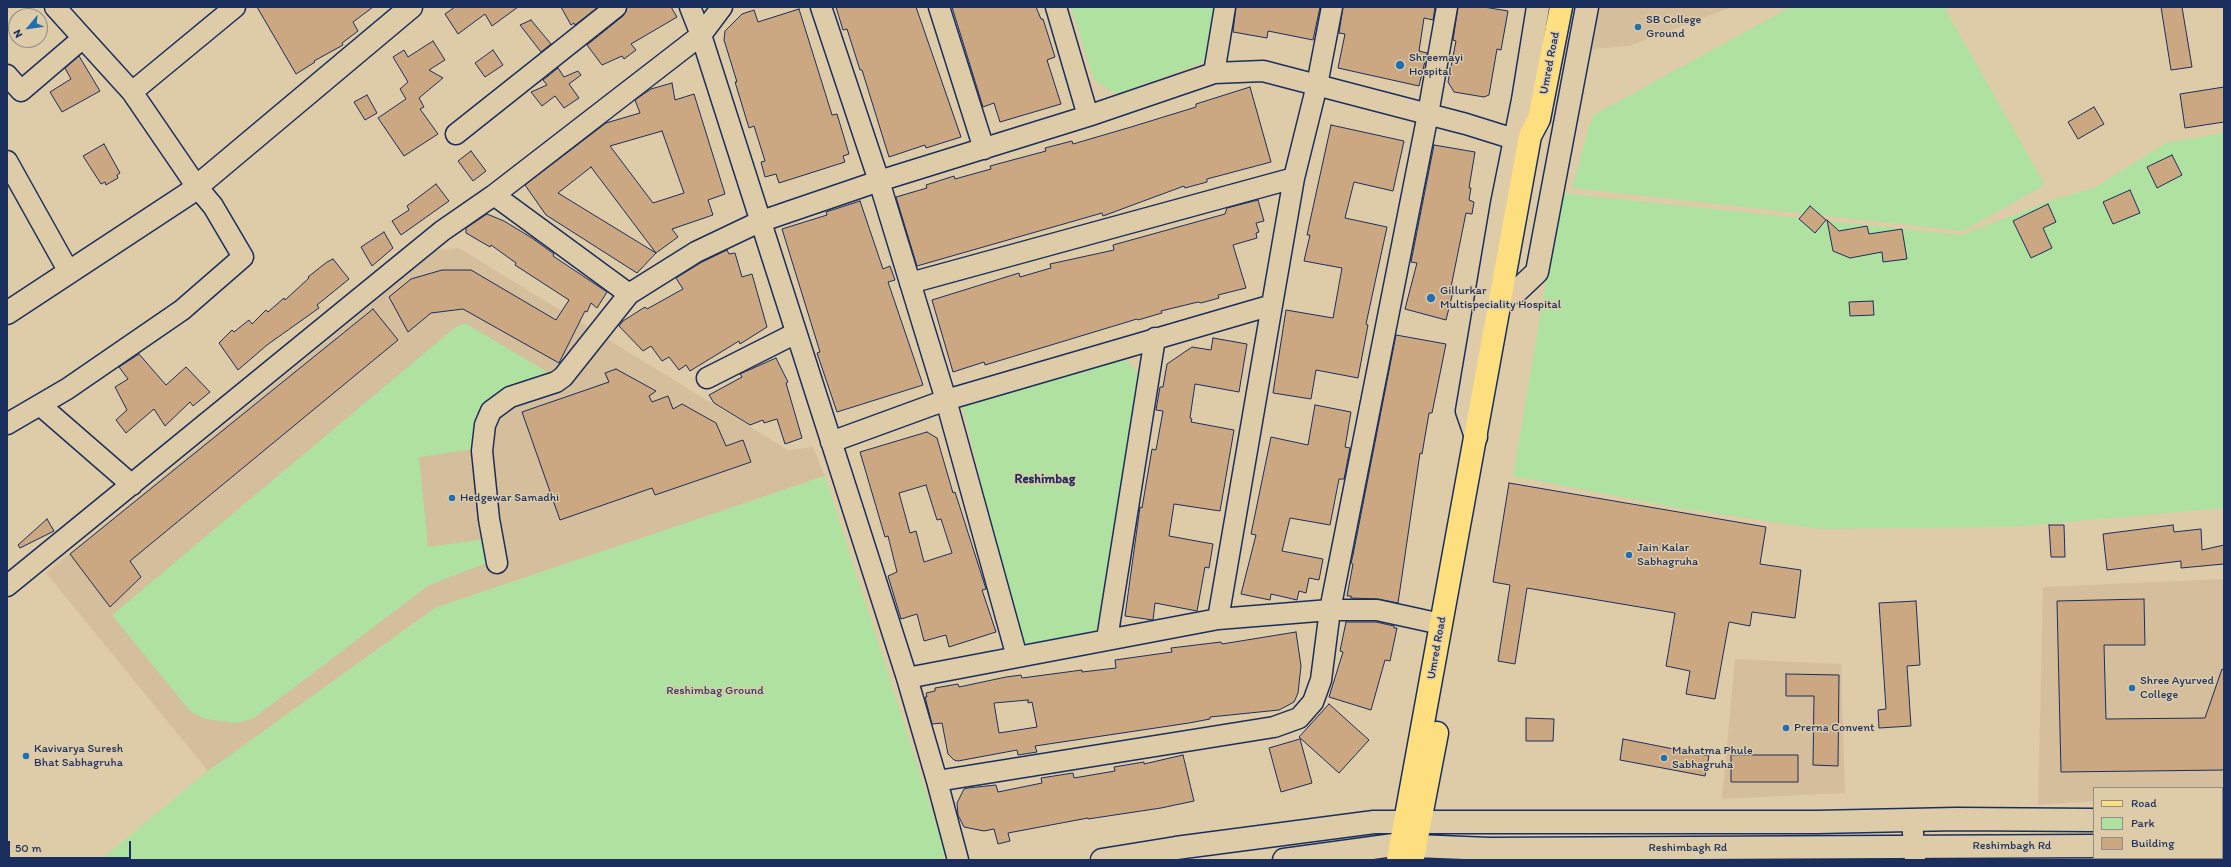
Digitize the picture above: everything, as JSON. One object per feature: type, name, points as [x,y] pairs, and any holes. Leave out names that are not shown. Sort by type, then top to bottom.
[{"type":"main road","points":[[7,314],[197,187],[412,7]]},
{"type":"main road","points":[[1476,437],[1467,411],[1514,139],[1524,100],[1538,7]]},
{"type":"main road","name":"Umred Road","points":[[1413,821],[1441,624],[1466,525],[1476,437],[1530,136],[1539,120],[1561,7]]},
{"type":"main road","points":[[1516,292],[1537,272],[1587,7]]},
{"type":"main road","points":[[1407,853],[1466,525],[1516,292],[1544,139],[1539,120]]},
{"type":"main road","points":[[1102,860],[1282,833],[1374,822],[1817,822],[1912,820],[2093,820]]},
{"type":"main road","name":"Reshimbagh Rd","points":[[1284,860],[1407,853],[1489,855],[1914,853],[2093,846]]},
{"type":"street","points":[[7,424],[40,405],[182,310],[243,257],[213,206],[197,187],[132,92],[55,7]]},
{"type":"street","points":[[132,92],[235,7]]},
{"type":"street","points":[[456,134],[616,7]]},
{"type":"street","points":[[690,7],[701,35],[759,222],[907,678],[958,860]]},
{"type":"street","points":[[7,586],[442,231],[494,195],[701,35],[722,7]]},
{"type":"street","points":[[821,7],[878,181],[946,400],[1018,657]]},
{"type":"street","points":[[939,7],[984,149]]},
{"type":"street","points":[[1056,7],[1088,116]]},
{"type":"street","points":[[1214,73],[1225,7]]},
{"type":"street","points":[[1218,620],[1294,178],[1318,85],[1332,7]]},
{"type":"street","points":[[937,782],[1274,727],[1299,718],[1313,702],[1321,680],[1330,610],[1428,114],[1447,7]]},
{"type":"street","points":[[7,75],[21,91],[83,38]]},
{"type":"street","points":[[497,563],[488,519],[482,451],[485,425],[491,411],[510,397],[556,382],[563,377],[629,294],[696,252],[759,222],[878,181],[1088,116],[1214,73],[1263,71],[1466,124],[1514,139]]},
{"type":"street","points":[[7,161],[69,272]]},
{"type":"street","points":[[910,283],[1294,178]]},
{"type":"street","points":[[494,195],[629,294]]},
{"type":"street","points":[[831,442],[946,400],[1272,305]]},
{"type":"street","points":[[707,378],[796,333]]},
{"type":"street","points":[[1107,639],[1155,338]]},
{"type":"street","points":[[40,405],[132,485]]},
{"type":"street","points":[[907,678],[1107,639],[1218,620],[1330,610],[1377,610],[1441,624]]},
{"type":"street","points":[[1912,820],[1914,853]]},
{"type":"shaded area","name":"SB College Ground","points":[[1599,7],[1732,7],[1629,46],[1591,49]]},
{"type":"shaded area","points":[[459,248],[788,450],[813,447],[825,476],[435,608],[208,771],[46,573],[437,250]]},
{"type":"shaded area","name":"Shree Ayurved College","points":[[2224,579],[2224,792],[2223,787],[2093,787],[2093,801],[2038,805],[2043,587]]},
{"type":"shaded area","name":"Prerna Convent","points":[[1735,659],[1841,664],[1845,793],[1722,799]]},
{"type":"green space","points":[[1071,7],[1221,7],[1213,59],[1117,94],[1094,80]]},
{"type":"green space","points":[[1791,7],[1944,7],[2045,185],[1963,231],[1572,188],[1592,116]]},
{"type":"green space","points":[[2224,133],[2224,508],[2011,527],[1821,529],[1678,508],[1513,476],[1561,193],[1962,235],[2055,199],[2094,188],[2166,143]]},
{"type":"green space","points":[[465,323],[549,373],[507,389],[488,400],[477,412],[475,449],[419,457],[428,547],[485,539],[487,563],[429,585],[254,718],[237,723],[205,719],[190,711],[112,615],[453,329]]},
{"type":"green space","points":[[1124,358],[1137,371],[1140,380],[1101,635],[1022,649],[962,404]]},
{"type":"green space","name":"Reshimbag Ground","points":[[825,476],[946,855],[939,860],[100,860],[208,771],[435,608]]},
{"type":"building","points":[[257,7],[373,7],[353,22],[358,31],[342,43],[343,45],[314,61],[315,62],[296,74]]},
{"type":"building","points":[[455,7],[518,7],[492,26],[485,14],[458,34],[445,14]]},
{"type":"building","points":[[561,7],[598,7],[575,25],[574,23],[571,25]]},
{"type":"building","points":[[627,7],[671,7],[677,17],[631,44],[636,50],[624,59],[622,56],[602,65],[587,45],[623,16]]},
{"type":"building","points":[[836,7],[916,7],[961,137],[926,148],[925,145],[889,157],[862,70],[860,70],[847,29],[843,30]]},
{"type":"building","points":[[952,7],[1036,7],[1041,19],[1043,19],[1055,57],[1047,60],[1061,104],[1000,122],[994,103],[983,107]]},
{"type":"building","points":[[1236,7],[1320,7],[1313,40],[1268,31],[1267,38],[1233,32]]},
{"type":"building","points":[[1343,7],[1435,7],[1433,20],[1424,18],[1419,51],[1427,53],[1419,86],[1338,68],[1345,34],[1339,33]]},
{"type":"building","points":[[1458,7],[1484,7],[1508,11],[1501,50],[1497,49],[1489,95],[1484,97],[1454,92],[1448,82],[1456,41],[1453,40]]},
{"type":"building","points":[[2161,7],[2182,7],[2192,67],[2171,70]]},
{"type":"building","points":[[799,9],[832,115],[837,114],[849,154],[843,156],[845,162],[779,183],[776,174],[765,177],[761,162],[765,161],[754,126],[749,128],[724,40],[725,31],[742,14],[754,10],[758,22]]},
{"type":"building","points":[[531,20],[551,44],[541,52],[520,25]]},
{"type":"building","points":[[433,41],[445,60],[429,70],[443,78],[419,98],[424,107],[420,109],[438,134],[404,156],[378,118],[406,99],[400,89],[408,82],[393,57],[404,50],[408,57]]},
{"type":"building","points":[[493,50],[503,65],[485,77],[475,63]]},
{"type":"building","points":[[79,56],[100,91],[62,112],[50,92],[71,79],[65,68]]},
{"type":"building","points":[[558,68],[564,77],[578,71],[581,75],[569,84],[579,98],[564,108],[555,96],[542,106],[531,92],[547,85],[543,80]]},
{"type":"building","points":[[672,83],[675,100],[694,94],[725,194],[708,200],[713,215],[672,229],[678,237],[656,253],[637,273],[546,215],[525,185],[606,123],[640,113],[635,100],[651,89]],"holes":[[[662,131],[684,193],[653,203],[610,146]],[[591,167],[656,253],[558,193]]]},
{"type":"building","points":[[1250,87],[1271,162],[1207,179],[1207,182],[1185,188],[1184,186],[1103,216],[1102,213],[917,266],[896,197],[927,188],[926,185],[954,176],[955,179],[991,169],[990,166],[1046,151],[1045,148],[1072,141],[1073,144],[1196,107],[1196,104]]},
{"type":"building","points":[[2224,87],[2224,122],[2185,128],[2180,94]]},
{"type":"building","points":[[367,95],[377,113],[365,120],[354,102]]},
{"type":"building","points":[[2094,107],[2104,124],[2078,139],[2068,122]]},
{"type":"building","points":[[1331,125],[1404,141],[1393,191],[1354,182],[1345,218],[1387,227],[1366,324],[1368,325],[1358,378],[1316,370],[1311,399],[1273,393],[1286,310],[1333,318],[1342,268],[1304,261],[1310,235],[1307,235]]},
{"type":"building","points":[[104,144],[120,173],[117,175],[118,178],[106,185],[105,182],[101,184],[83,156]]},
{"type":"building","points":[[1434,145],[1475,152],[1469,188],[1471,188],[1469,200],[1474,202],[1472,214],[1466,213],[1451,287],[1454,288],[1446,320],[1405,309],[1417,263],[1411,262]]},
{"type":"building","points":[[471,151],[486,171],[473,181],[458,161]]},
{"type":"building","points":[[2172,155],[2182,175],[2157,188],[2147,167]]},
{"type":"building","points":[[436,184],[449,201],[401,235],[392,221],[409,210],[407,206]]},
{"type":"building","points":[[2130,190],[2140,213],[2113,224],[2103,202]]},
{"type":"building","points":[[1258,200],[1264,221],[1256,223],[1259,232],[1256,233],[1257,238],[1233,245],[1246,288],[1218,295],[1219,298],[1161,311],[1162,313],[1138,320],[1137,319],[985,365],[984,362],[953,372],[932,300],[1019,273],[1020,277],[1051,268],[1050,264],[1114,250],[1113,245],[1225,214],[1227,208]]},
{"type":"building","points":[[860,201],[883,269],[890,266],[895,280],[888,282],[923,385],[837,412],[817,353],[820,352],[782,229],[827,215],[826,212]]},
{"type":"building","points":[[2048,204],[2056,222],[2043,228],[2052,248],[2031,258],[2013,221]]},
{"type":"building","points":[[1810,206],[1826,220],[1815,233],[1799,219]]},
{"type":"building","points":[[487,214],[504,221],[532,238],[554,254],[553,256],[607,292],[597,308],[591,303],[587,312],[585,311],[559,363],[463,309],[431,313],[408,332],[389,297],[411,279],[442,270],[471,270],[556,320],[569,300],[515,265],[516,263],[491,245],[490,247],[466,233],[466,228]]},
{"type":"building","points":[[1827,220],[1839,231],[1867,226],[1869,234],[1902,229],[1907,259],[1883,262],[1882,252],[1850,258],[1833,251]]},
{"type":"building","points":[[384,232],[393,248],[372,266],[361,247]]},
{"type":"building","points":[[727,250],[729,254],[735,253],[742,277],[752,274],[767,327],[740,344],[739,341],[690,371],[686,365],[679,370],[669,357],[662,361],[651,346],[643,351],[619,326],[623,321],[645,307],[647,309],[683,289],[676,278],[702,262]]},
{"type":"building","points":[[333,259],[349,279],[317,305],[319,308],[267,345],[238,370],[219,343],[232,330],[234,332],[249,320],[252,324],[266,310],[268,312],[284,298],[285,300],[309,278],[308,277]]},
{"type":"building","points":[[1873,301],[1874,315],[1850,316],[1849,302]]},
{"type":"building","points":[[373,309],[398,340],[130,561],[141,577],[110,607],[70,554]]},
{"type":"building","points":[[1396,335],[1446,344],[1432,413],[1429,413],[1422,454],[1420,453],[1398,603],[1377,599],[1351,598],[1351,596],[1347,596],[1353,564],[1351,563]]},
{"type":"building","points":[[1213,338],[1247,344],[1239,392],[1195,384],[1190,418],[1192,419],[1191,422],[1234,430],[1220,511],[1174,504],[1169,536],[1213,544],[1209,568],[1205,567],[1197,611],[1155,603],[1153,620],[1125,616],[1140,507],[1142,508],[1152,449],[1156,450],[1163,411],[1156,410],[1160,387],[1163,387],[1167,364],[1192,347],[1211,350]]},
{"type":"building","points":[[139,354],[166,385],[186,367],[210,392],[193,406],[190,402],[165,426],[154,409],[126,433],[116,420],[127,410],[115,387],[128,379],[119,367]]},
{"type":"building","points":[[776,358],[788,382],[786,383],[802,438],[785,444],[777,419],[764,423],[763,420],[750,425],[714,403],[709,395],[742,377],[740,374]]},
{"type":"building","points":[[616,369],[656,391],[649,396],[652,402],[668,396],[673,409],[682,404],[716,423],[726,446],[743,440],[751,462],[655,495],[652,488],[560,520],[522,412],[609,382],[605,373]]},
{"type":"building","points":[[1315,405],[1351,412],[1345,447],[1350,448],[1344,479],[1339,479],[1330,525],[1290,518],[1282,551],[1323,559],[1319,580],[1309,578],[1306,593],[1299,591],[1297,600],[1271,594],[1270,600],[1241,594],[1256,535],[1251,534],[1271,437],[1308,445]]},
{"type":"building","points":[[927,432],[937,438],[953,493],[955,492],[986,589],[982,590],[996,632],[949,647],[946,635],[924,641],[917,614],[901,619],[888,576],[897,572],[888,536],[885,537],[860,452]],"holes":[[[926,485],[937,520],[941,519],[952,553],[924,562],[916,531],[910,533],[899,493]]]},
{"type":"building","name":"Jain Kalar Sabhagruha","points":[[1509,483],[1766,527],[1760,564],[1801,570],[1795,618],[1752,612],[1750,626],[1729,622],[1715,699],[1686,694],[1690,671],[1666,666],[1675,613],[1527,588],[1515,664],[1498,661],[1510,585],[1493,582]]},
{"type":"building","points":[[47,519],[54,531],[20,548],[18,545]]},
{"type":"building","points":[[2049,525],[2064,525],[2065,557],[2051,557]]},
{"type":"building","points":[[2173,525],[2174,532],[2201,529],[2202,550],[2224,545],[2224,564],[2181,568],[2181,561],[2107,570],[2103,534]]},
{"type":"building","points":[[2144,599],[2145,645],[2104,645],[2106,719],[2205,718],[2222,669],[2224,670],[2224,770],[2061,772],[2057,601]]},
{"type":"building","points":[[1916,601],[1920,665],[1907,666],[1911,726],[1879,728],[1878,710],[1886,709],[1879,603]]},
{"type":"building","points":[[1346,622],[1376,622],[1397,628],[1390,661],[1385,660],[1371,710],[1329,697],[1343,652],[1340,651]]},
{"type":"building","points":[[1296,632],[1301,666],[1298,693],[1294,702],[1279,710],[1210,717],[1210,719],[1189,723],[1035,746],[1037,752],[1018,755],[1017,750],[958,761],[954,760],[948,754],[942,723],[932,724],[925,697],[927,697],[926,693],[935,691],[935,688],[958,684],[959,687],[1021,675],[1022,678],[1082,670],[1082,672],[1116,668],[1115,660],[1172,652],[1171,648],[1221,642],[1222,644]],"holes":[[[1028,700],[1028,703],[1032,702],[1037,727],[999,733],[994,703]]]},
{"type":"building","points":[[1786,674],[1839,675],[1838,766],[1813,765],[1814,696],[1786,696]]},
{"type":"building","points":[[1329,704],[1369,740],[1339,773],[1299,737]]},
{"type":"building","points":[[1526,718],[1554,719],[1553,741],[1526,741]]},
{"type":"building","points":[[1300,739],[1312,783],[1281,792],[1269,748]]},
{"type":"building","name":"Mahatma Phule Sabhagruha","points":[[1623,739],[1709,756],[1705,776],[1620,760]]},
{"type":"building","points":[[1183,755],[1194,801],[1161,808],[1088,818],[1008,833],[1010,841],[998,844],[994,829],[984,831],[964,827],[958,815],[957,803],[964,789],[996,785],[998,792],[1042,783],[1041,778],[1073,773],[1074,778],[1115,771],[1114,767],[1144,762],[1144,764]]},
{"type":"building","points":[[1731,755],[1798,755],[1798,782],[1731,782]]},
{"type":"place","name":"SB College Ground","points":[[1638,27]]},
{"type":"place","name":"Shreemayi Hospital","points":[[1400,65]]},
{"type":"place","name":"Gillurkar Multispeciality Hospital","points":[[1431,298]]},
{"type":"place","name":"Hedgewar Samadhi","points":[[452,498]]},
{"type":"place","name":"Jain Kalar Sabhagruha","points":[[1629,555]]},
{"type":"place","name":"Shree Ayurved College","points":[[2132,688]]},
{"type":"place","name":"Prerna Convent","points":[[1786,728]]},
{"type":"place","name":"Kavivarya Suresh Bhat Sabhagruha","points":[[26,756]]},
{"type":"place","name":"Mahatma Phule Sabhagruha","points":[[1664,758]]},
{"type":"district","name":"Reshimbag","points":[[1045,480]]}]
